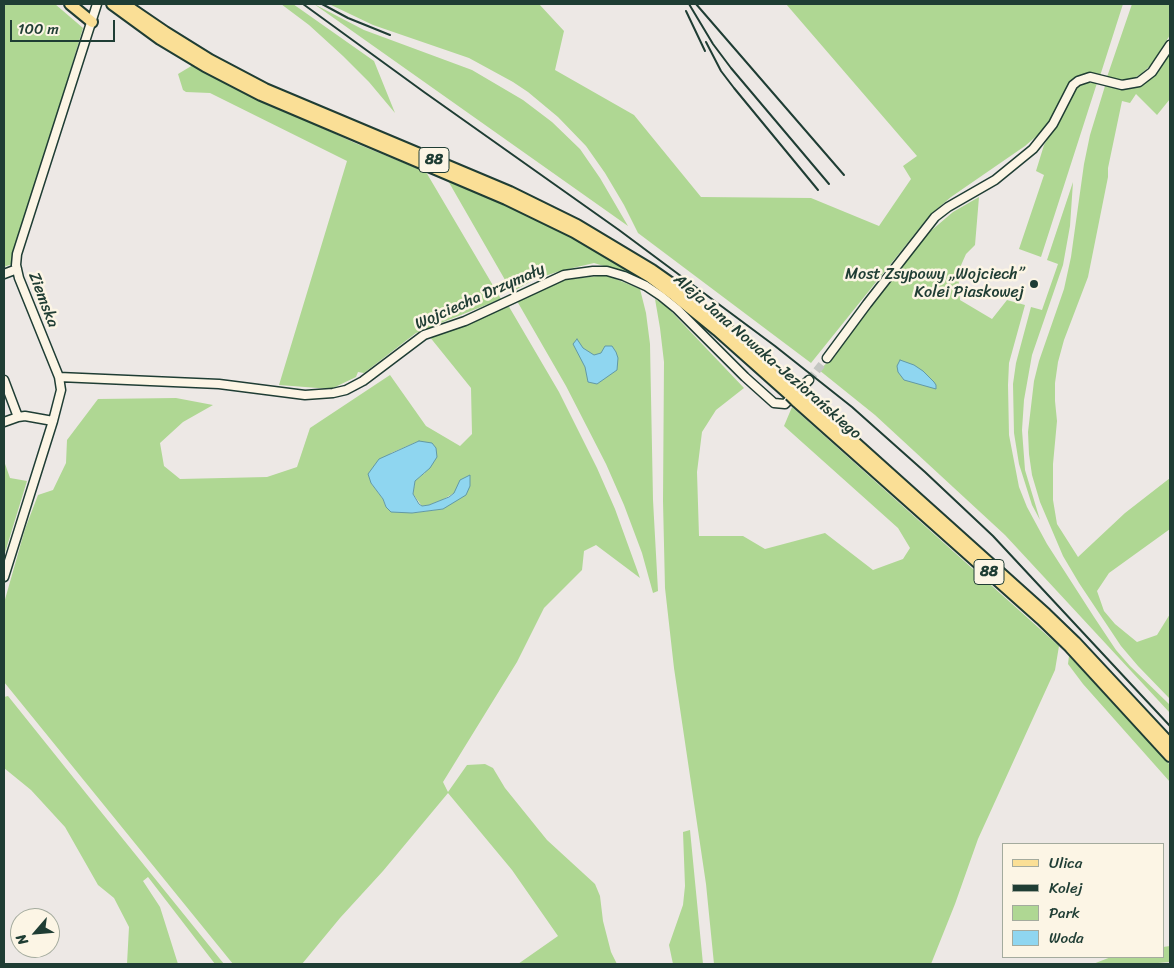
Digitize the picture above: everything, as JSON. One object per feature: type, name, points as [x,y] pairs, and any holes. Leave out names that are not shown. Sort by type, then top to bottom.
[{"type":"main road","points":[[70,4],[92,22]]},
{"type":"main road","name":"Aleja Jana Nowaka-Jeziorańskiego","points":[[112,4],[168,43],[212,70],[261,96],[506,199],[574,232],[650,277],[796,395],[1046,614],[1075,642],[1170,744]]},
{"type":"main road","name":"Aleja Jana Nowaka-Jeziorańskiego","points":[[124,4],[210,60],[265,89],[510,192],[577,225],[645,265],[679,289],[722,324],[796,395],[1041,619],[1070,647],[1170,756]]},
{"type":"street","name":"Ziemska","points":[[4,577],[61,390],[59,377],[17,269],[18,250],[97,4]]},
{"type":"street","points":[[827,358],[935,217],[948,207],[995,180],[1033,149],[1053,124],[1073,85],[1090,77],[1122,85],[1139,82],[1152,72],[1170,45]]},
{"type":"street","points":[[4,274],[17,269]]},
{"type":"street","name":"Wojciecha Drzymały","points":[[59,377],[225,385],[311,395],[333,393],[346,390],[363,381],[424,335],[465,321],[558,278],[572,273],[593,270],[607,271],[624,276],[662,296],[745,378],[774,403],[785,404],[808,380]]},
{"type":"street","points":[[4,380],[18,417]]},
{"type":"street","points":[[4,422],[24,416],[53,421]]},
{"type":"green space","points":[[4,4],[55,4],[83,28],[12,264],[4,267]]},
{"type":"green space","points":[[281,4],[293,4],[374,61],[395,113],[369,82],[343,56],[309,25]]},
{"type":"green space","points":[[314,4],[364,30],[472,70],[523,100],[552,122],[580,149],[600,178],[628,226]]},
{"type":"green space","points":[[329,4],[539,4],[564,31],[555,70],[634,115],[701,197],[811,198],[879,226],[911,179],[903,166],[917,156],[786,4],[1123,4],[1100,76],[1082,74],[1075,78],[1061,97],[1053,115],[1040,133],[1025,146],[951,197],[930,215],[811,363],[638,233],[605,173],[586,146],[558,117],[528,92],[469,58],[373,25]]},
{"type":"green space","points":[[1132,4],[1170,4],[1170,35],[1152,64],[1141,74],[1132,79],[1121,80],[1107,77]]},
{"type":"green space","points":[[1170,52],[1170,99],[1157,115],[1136,94],[1130,103],[1122,101],[1088,277],[1064,340],[1058,362],[1055,383],[1057,421],[1053,464],[1053,500],[1057,524],[1078,557],[1125,513],[1170,478],[1170,529],[1109,573],[1097,591],[1104,611],[1115,624],[1137,642],[1157,635],[1170,614],[1170,699],[1121,646],[1063,556],[1040,502],[1032,475],[1028,432],[1034,381],[1064,289],[1071,257],[1084,164],[1090,135],[1105,86],[1123,89],[1140,85],[1153,77]]},
{"type":"green space","points":[[193,65],[222,82],[355,143],[426,172],[501,299],[416,333],[364,373],[358,372],[356,377],[331,389],[279,385],[347,161],[210,93],[186,92],[183,90],[178,74]]},
{"type":"green space","points":[[1097,83],[1041,257],[1019,249],[1044,175],[1036,171],[1044,145],[1077,86]]},
{"type":"green space","points":[[447,179],[561,231],[640,277],[594,263],[533,280],[512,292]]},
{"type":"green space","points":[[1073,182],[1070,226],[1063,265],[1032,355],[1024,400],[1022,430],[1025,470],[1040,520],[1032,505],[1019,464],[1014,433],[1013,384],[1016,363],[1031,307],[1042,310],[1058,264],[1047,260]]},
{"type":"green space","points":[[979,197],[975,245],[966,254],[958,272],[960,300],[992,319],[1007,300],[1025,305],[1009,363],[1008,385],[1009,435],[1019,487],[1027,507],[1047,544],[1116,650],[1170,705],[1170,713],[1005,535],[875,415],[819,370],[836,355],[834,353],[926,235],[953,212]]},
{"type":"green space","points":[[606,275],[640,289],[646,313],[650,344],[653,500],[658,591],[653,593],[642,553],[606,464],[566,386],[517,301],[565,280]]},
{"type":"green space","points":[[655,299],[666,306],[744,388],[716,410],[702,432],[697,472],[699,536],[743,536],[765,549],[825,533],[873,570],[903,559],[910,548],[898,528],[784,426],[792,407],[1059,646],[1055,670],[978,839],[931,964],[714,964],[706,884],[674,668],[665,588],[663,501],[664,362]]},
{"type":"green space","points":[[508,305],[559,392],[597,468],[615,509],[640,578],[596,545],[584,551],[582,570],[544,608],[517,662],[443,782],[448,792],[467,765],[485,764],[493,768],[505,788],[547,840],[595,884],[600,896],[603,921],[611,952],[617,964],[518,964],[558,936],[512,870],[448,793],[302,964],[233,964],[4,682],[4,603],[25,529],[38,495],[53,490],[66,463],[67,440],[98,399],[176,398],[213,405],[183,422],[160,443],[164,466],[180,479],[267,477],[297,467],[310,428],[390,375],[426,426],[460,446],[472,434],[471,388],[429,336],[448,331]],"holes":[[[419,441],[425,473],[415,480],[413,494],[422,506],[442,500],[454,493],[443,509],[412,513],[386,507],[383,499],[371,483],[391,453]]]},
{"type":"green space","points":[[4,461],[10,478],[27,481],[4,556]]},
{"type":"green space","points":[[1069,656],[1170,765],[1170,782],[1083,684],[1068,664]]},
{"type":"green space","points":[[8,696],[224,964],[215,964],[148,877],[143,881],[160,907],[178,964],[127,964],[129,927],[114,898],[98,885],[65,827],[31,790],[4,768],[4,697]]},
{"type":"green space","points":[[690,830],[703,964],[673,964],[669,945],[683,905],[685,886],[683,832]]},
{"type":"green space","points":[[1170,946],[1170,962],[1093,964],[1108,958],[1164,958],[1164,947]]},
{"type":"water","points":[[577,339],[583,348],[594,355],[601,353],[605,346],[612,346],[618,358],[617,370],[597,384],[588,382],[585,367],[573,344]]},
{"type":"water","points":[[900,360],[914,365],[923,371],[934,382],[936,389],[904,380],[898,372],[897,366]]},
{"type":"water","points":[[419,441],[432,443],[436,448],[437,457],[430,468],[415,481],[413,494],[419,504],[422,506],[429,505],[449,497],[454,493],[460,480],[470,475],[470,486],[466,495],[443,509],[412,513],[391,512],[371,483],[368,474],[379,459]]},
{"type":"tunnel","points":[[809,380],[827,358]]},
{"type":"railway","points":[[303,4],[619,230],[775,346],[852,407],[993,536],[1170,726]]},
{"type":"railway","points":[[322,4],[348,18],[390,35]]},
{"type":"railway","points":[[689,4],[713,44],[731,68],[829,184]]},
{"type":"railway","points":[[696,4],[844,175]]},
{"type":"railway","points":[[686,11],[705,51]]},
{"type":"railway","points":[[706,42],[721,71],[818,190]]},
{"type":"place","name":"Most Zsypowy „Wojciech” Kolei Piaskowej","points":[[1034,284]]}]
